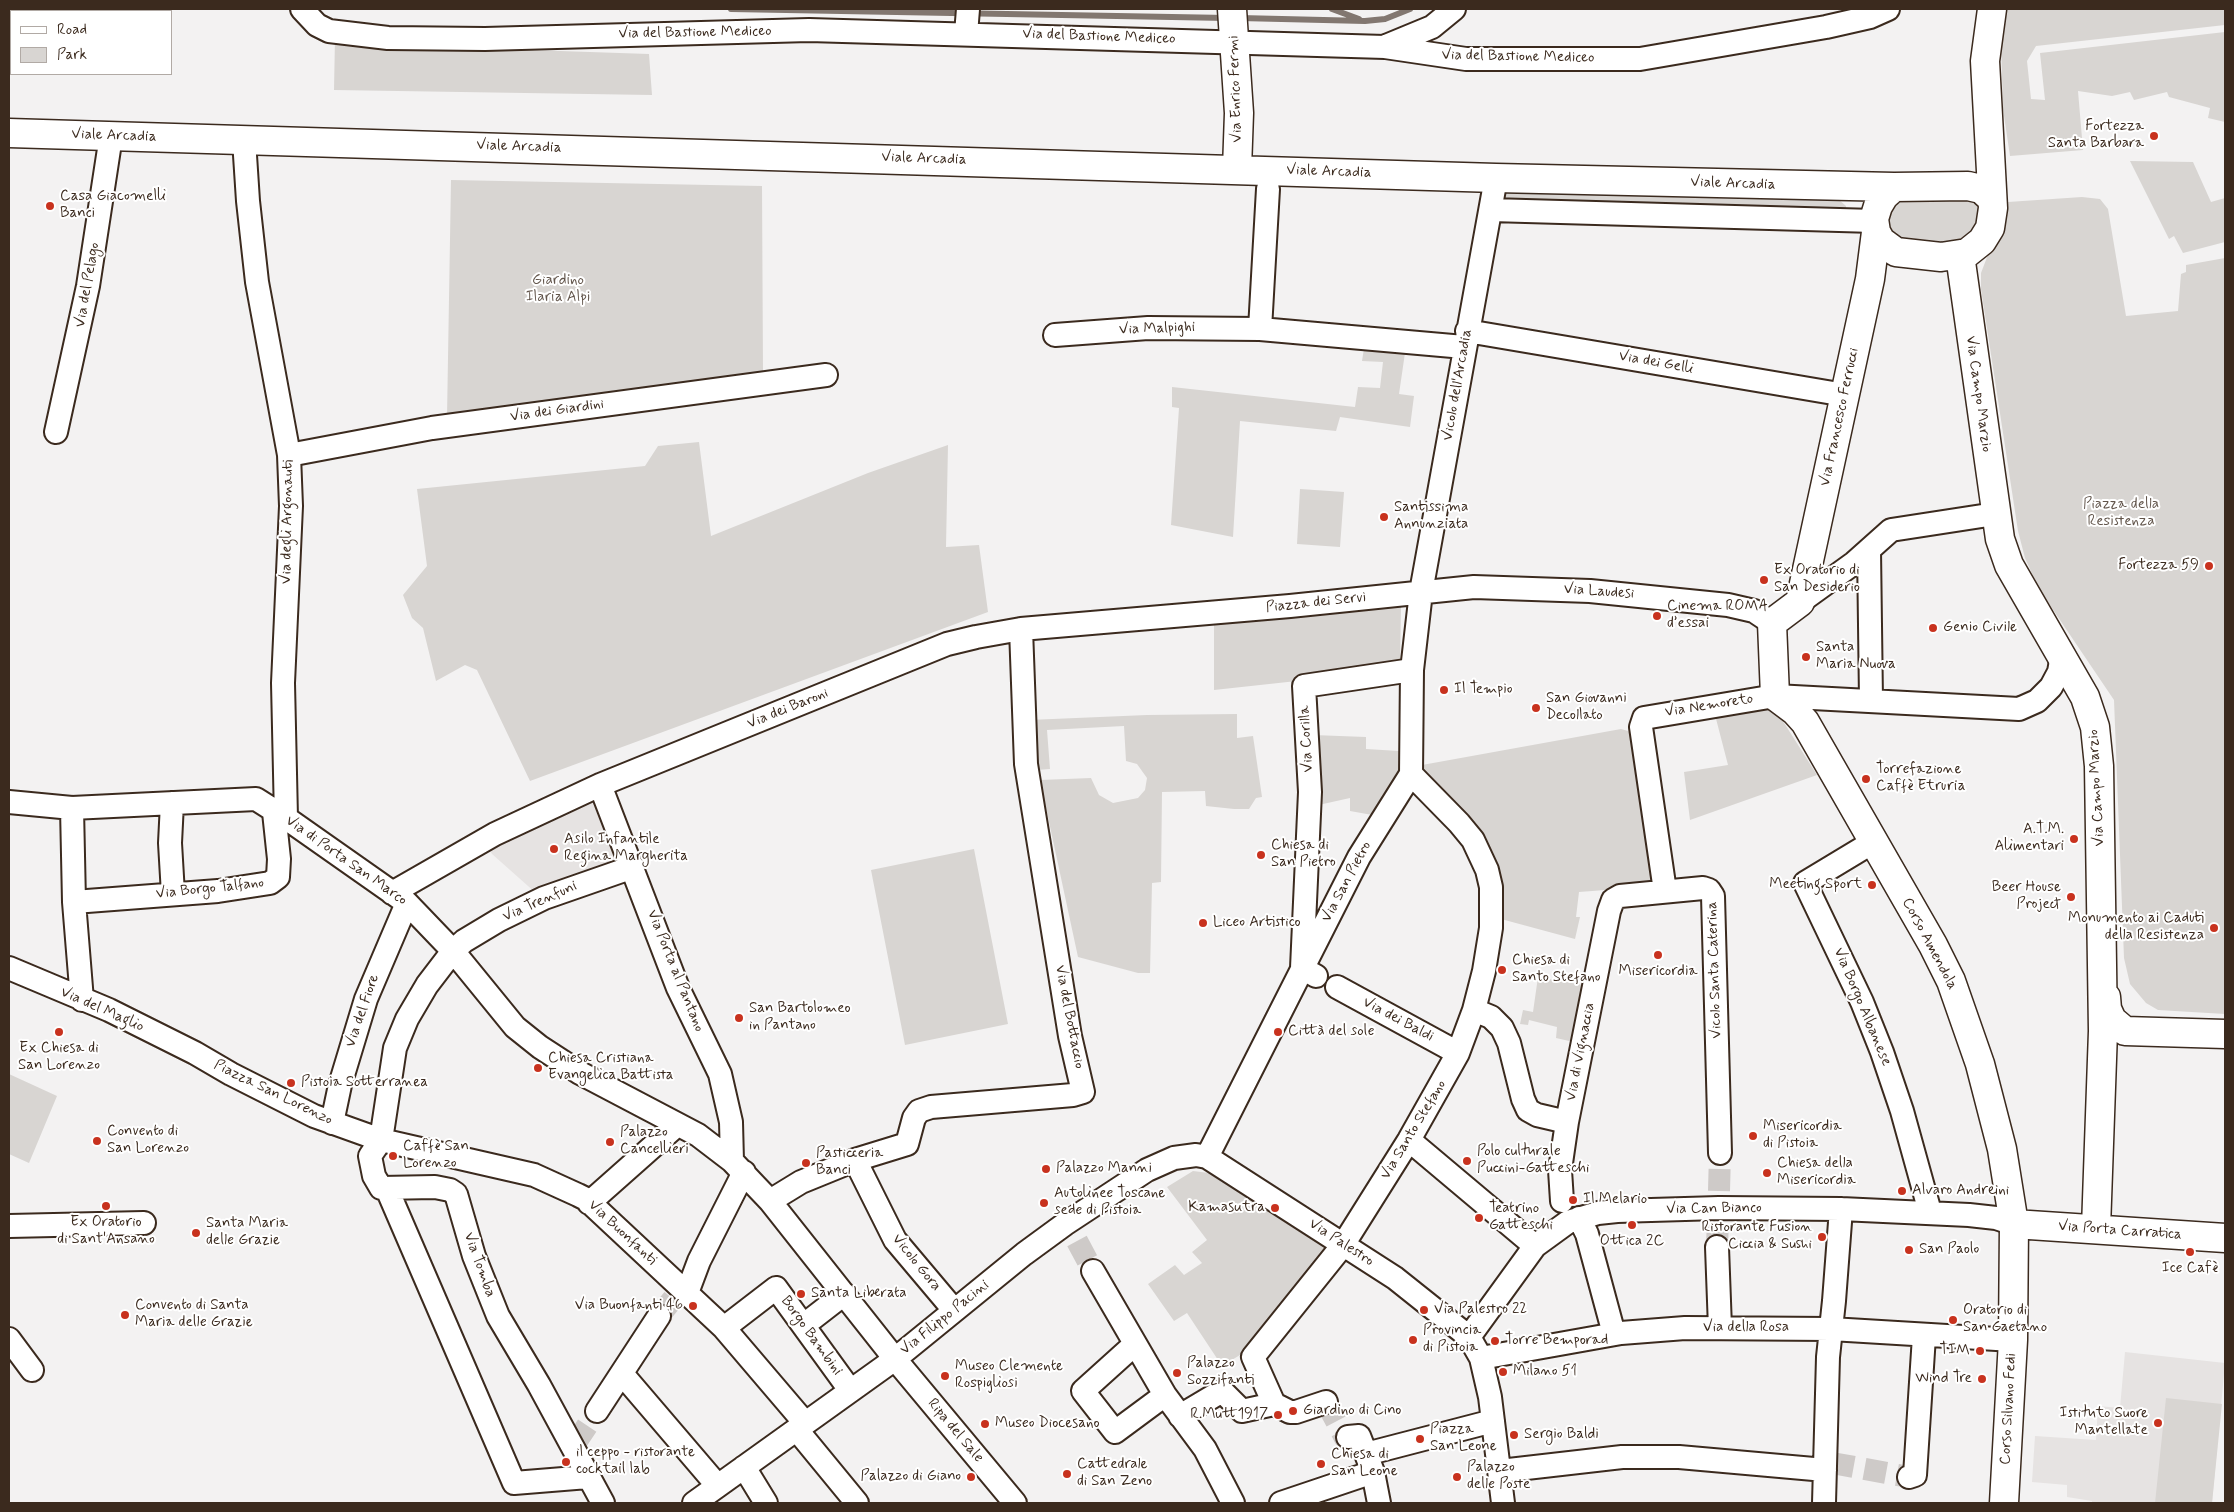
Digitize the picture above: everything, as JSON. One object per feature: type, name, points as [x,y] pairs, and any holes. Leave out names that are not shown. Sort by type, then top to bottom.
[{"type":"street","points":[[1385,47],[1432,27],[1454,9]]},
{"type":"street","name":"Via del Bastione Mediceo","points":[[305,14],[329,31],[388,38],[485,39],[809,30],[966,22],[1233,27],[1466,59],[1640,59],[1826,27],[1870,16],[1888,9]]},
{"type":"street","points":[[1839,187],[1875,224],[1881,241],[1896,252],[1925,257],[1960,255],[1976,247],[1990,228],[1993,219],[1985,62],[1992,9]]},
{"type":"street","name":"Via Enrico Fermi","points":[[1233,27],[1240,113],[1237,169]]},
{"type":"street","name":"Viale Arcadia","points":[[9,133],[1496,178],[1894,187]]},
{"type":"street","name":"Via del Pelago","points":[[56,432],[88,286],[111,136]]},
{"type":"street","name":"Via degli Argonauti","points":[[244,140],[248,201],[257,282],[289,455],[291,506],[283,683],[280,815]]},
{"type":"street","points":[[1953,185],[1973,178],[1983,170],[1990,156]]},
{"type":"street","name":"Vicolo dell'Arcadia","points":[[1421,592],[1496,178]]},
{"type":"street","points":[[1875,224],[1884,196],[1894,187],[1953,185],[1976,187],[1992,199]]},
{"type":"street","points":[[1260,329],[1268,189]]},
{"type":"street","points":[[1491,210],[1875,224]]},
{"type":"street","name":"Via Francesco Ferrucci","points":[[1800,602],[1870,279],[1875,224]]},
{"type":"street","name":"Via Campo Marzio","points":[[1960,255],[2000,539],[2009,565],[2085,696],[2095,727],[2099,766],[2103,976],[2103,1051],[2096,1228]]},
{"type":"street","name":"Via Malpighi","points":[[1055,335],[1148,328],[1260,329],[1466,339]]},
{"type":"street","name":"Via dei Gelli","points":[[1466,339],[1846,395]]},
{"type":"street","name":"Via dei Giardini","points":[[289,455],[432,428],[826,376]]},
{"type":"street","points":[[1775,696],[1772,622],[1869,550],[1892,530],[1995,514]]},
{"type":"street","points":[[1869,550],[1871,700]]},
{"type":"street","name":"Via Laudesi","points":[[1421,592],[1493,587],[1630,594],[1741,607],[1762,614],[1772,622]]},
{"type":"street","points":[[1410,774],[1412,670],[1421,592]]},
{"type":"street","name":"Piazza dei Servi","points":[[1210,613],[1421,592]]},
{"type":"street","name":"Via dei Baroni","points":[[400,898],[495,834],[600,784],[947,644],[976,636],[1021,630],[1210,613]]},
{"type":"street","name":"Via del Bottaccio","points":[[770,1201],[801,1182],[855,1160],[908,1144],[914,1118],[920,1111],[931,1107],[1073,1095],[1083,1092],[1070,1036],[1026,764],[1021,630]]},
{"type":"street","name":"Via Nemoreto","points":[[1666,892],[1641,727],[1644,718],[1775,696],[2011,709],[2024,708],[2037,701],[2051,687],[2058,672],[2062,655]]},
{"type":"street","name":"Via Corilla","points":[[1309,972],[1310,792],[1304,686],[1412,670]]},
{"type":"street","name":"Corso Amendola","points":[[1775,696],[1806,722],[1933,944],[1960,1006],[1990,1100],[2002,1149],[2014,1224]]},
{"type":"street","name":"Via San Pietro","points":[[1207,1156],[1309,972],[1359,857],[1410,774]]},
{"type":"street","name":"Via Santo Stefano","points":[[1274,1404],[1253,1357],[1343,1245],[1409,1140],[1458,1053],[1474,1010],[1491,928],[1491,887],[1487,870],[1473,840],[1459,823],[1410,774]]},
{"type":"street","name":"Via Porta al Pantano","points":[[600,784],[678,988],[720,1074],[731,1122],[738,1166]]},
{"type":"street","name":"Via di Porta San Marco","points":[[9,802],[72,808],[256,799],[400,898],[453,951],[499,1009],[527,1036],[580,1073],[708,1142],[738,1166],[770,1201]]},
{"type":"street","points":[[172,802],[170,843],[173,894]]},
{"type":"street","points":[[72,808],[74,902],[82,1000]]},
{"type":"street","name":"Via Borgo Talfano","points":[[74,902],[218,891],[270,883],[278,877],[280,815]]},
{"type":"street","name":"Via Borgo Albanese","points":[[1873,842],[1805,883],[1862,1002],[1882,1052],[1902,1111],[1930,1212]]},
{"type":"street","name":"Via Trenfuni","points":[[381,1140],[395,1048],[416,1002],[453,951],[464,941],[499,920],[544,898],[633,867]]},
{"type":"street","name":"Vicolo Santa Caterina","points":[[1666,892],[1706,889],[1712,892],[1714,900],[1720,1153]]},
{"type":"street","name":"Via di Vignaccia","points":[[1614,1334],[1587,1234],[1568,1212],[1560,1170],[1567,1122],[1611,903],[1620,896],[1666,892]]},
{"type":"street","name":"Via del Fiore","points":[[332,1123],[340,1084],[400,898]]},
{"type":"street","name":"Via del Maglio","points":[[9,968],[109,1010],[195,1053]]},
{"type":"street","points":[[2103,976],[2107,1010],[2112,1020],[2125,1031],[2225,1034]]},
{"type":"street","name":"Via dei Baldi","points":[[1337,987],[1458,1053]]},
{"type":"street","points":[[1474,1010],[1491,1017],[1502,1028],[1528,1110],[1537,1115],[1567,1122]]},
{"type":"street","name":"Piazza San Lorenzo","points":[[195,1053],[231,1074],[314,1116],[381,1140]]},
{"type":"street","points":[[589,1203],[673,1122]]},
{"type":"street","points":[[381,1140],[370,1156],[374,1176],[381,1188],[387,1189],[514,1483],[588,1477],[603,1503]]},
{"type":"street","name":"Via Buonfanti","points":[[381,1140],[534,1175],[578,1195],[589,1203],[682,1292],[724,1328],[857,1503]]},
{"type":"street","points":[[1409,1140],[1535,1246]]},
{"type":"street","name":"Via Filippo Pacini","points":[[694,1503],[895,1359],[954,1310],[1071,1232],[1147,1170],[1180,1156],[1207,1156]]},
{"type":"street","name":"Via Palestro","points":[[1207,1156],[1394,1278],[1469,1337]]},
{"type":"street","name":"Vicolo Gora","points":[[855,1160],[895,1240],[954,1310]]},
{"type":"street","points":[[682,1292],[719,1220],[738,1166]]},
{"type":"street","name":"Via Tomba","points":[[387,1189],[435,1187],[450,1190],[456,1194],[474,1256],[498,1316],[539,1385],[588,1477]]},
{"type":"street","name":"Ripa del Sale","points":[[770,1201],[895,1359],[1015,1503]]},
{"type":"street","name":"Via Can Bianco","points":[[1469,1337],[1535,1246],[1568,1212],[1719,1206],[1841,1209],[1930,1212],[1996,1218],[2014,1224]]},
{"type":"street","points":[[1824,1503],[1828,1465],[1828,1357],[1841,1209]]},
{"type":"street","points":[[9,1226],[144,1223]]},
{"type":"street","name":"Via Porta Carratica","points":[[2014,1224],[2225,1238]]},
{"type":"street","name":"Corso Silvano Fedi","points":[[2004,1503],[2013,1340],[2014,1224]]},
{"type":"street","points":[[1717,1246],[1720,1328]]},
{"type":"street","points":[[1093,1271],[1165,1396],[1204,1449],[1233,1503]]},
{"type":"street","name":"Borgo Bambini","points":[[724,1328],[776,1288],[850,1390]]},
{"type":"street","points":[[804,1326],[844,1294]]},
{"type":"street","points":[[597,1411],[623,1375],[659,1316]]},
{"type":"street","name":"Via della Rosa","points":[[1480,1358],[1652,1329],[1831,1329],[2013,1340]]},
{"type":"street","points":[[1909,1477],[1915,1476],[1924,1336]]},
{"type":"street","points":[[1469,1337],[1480,1358],[1493,1421],[1503,1503]]},
{"type":"street","points":[[9,1339],[32,1370]]},
{"type":"street","points":[[1134,1344],[1083,1390],[1115,1432],[1165,1396]]},
{"type":"street","points":[[623,1375],[717,1485]]},
{"type":"street","points":[[1180,1416],[1222,1391],[1242,1411],[1274,1404],[1290,1412],[1326,1402]]},
{"type":"street","points":[[1281,1503],[1369,1463],[1493,1421]]},
{"type":"street","points":[[1348,1438],[1359,1436],[1369,1463],[1379,1503]]},
{"type":"street","points":[[1500,1471],[1631,1457],[1679,1457],[1828,1465]]},
{"type":"street","points":[[744,1467],[766,1503]]},
{"type":"shaded area","name":"Asilo Infantile Regina Margherita","points":[[599,796],[625,861],[537,894],[492,854],[485,843]]},
{"type":"shaded area","name":"Istituto Suore Mantellate","points":[[2125,1352],[2225,1363],[2212,1503],[2092,1503],[2092,1501],[2067,1497],[2067,1485],[2032,1482],[2035,1436],[2096,1440],[2098,1406],[2120,1408]]},
{"type":"green space","points":[[2004,9],[2225,9],[2225,25],[2036,46],[2027,61],[2031,99],[2045,100],[2040,53],[2225,32],[2225,122],[2208,118],[2210,108],[2169,97],[2167,92],[2134,100],[2130,92],[2112,96],[2078,91],[2083,150],[2010,156],[2003,109],[2001,44]]},
{"type":"green space","points":[[335,38],[383,45],[649,54],[652,95],[334,90]]},
{"type":"green space","points":[[2130,161],[2193,162],[2211,202],[2225,198],[2225,242],[2183,253],[2174,236],[2169,239]]},
{"type":"green space","name":"Giardino Ilaria Alpi","points":[[451,180],[762,186],[763,372],[612,391],[447,417]]},
{"type":"green space","points":[[1502,192],[1837,198],[1846,206],[1846,211],[1496,203]]},
{"type":"green space","points":[[1936,194],[1984,203],[1972,238],[1921,248],[1892,235],[1882,209],[1888,202]]},
{"type":"green space","name":"Piazza della Resistenza","points":[[2082,197],[2100,199],[2108,209],[2126,316],[2178,311],[2181,274],[2186,272],[2186,265],[2225,258],[2225,1014],[2158,1010],[2146,1003],[2130,984],[2124,958],[2114,700],[2039,589],[2025,558],[2018,531],[1981,289],[1981,273],[2008,202]]},
{"type":"green space","points":[[1365,342],[1406,346],[1399,394],[1414,396],[1410,427],[1340,417],[1336,431],[1240,421],[1233,537],[1171,525],[1179,408],[1172,407],[1172,387],[1355,407],[1358,387],[1380,388],[1383,362],[1362,361]]},
{"type":"green space","points":[[699,442],[711,536],[868,473],[948,445],[946,547],[979,545],[988,612],[530,781],[477,670],[465,665],[436,681],[423,628],[412,618],[403,595],[427,566],[417,489],[645,466],[658,446]]},
{"type":"green space","points":[[1300,489],[1344,492],[1340,547],[1297,544]]},
{"type":"green space","points":[[1401,607],[1400,664],[1306,680],[1214,690],[1214,619]]},
{"type":"green space","points":[[1767,707],[1781,718],[1817,775],[1690,820],[1684,772],[1728,765],[1714,711]]},
{"type":"green space","points":[[1237,714],[1237,738],[1253,736],[1262,797],[1256,798],[1249,809],[1234,809],[1206,806],[1205,791],[1162,792],[1161,882],[1152,883],[1150,973],[1138,973],[1078,957],[1040,780],[1091,778],[1099,795],[1113,803],[1138,798],[1145,790],[1147,778],[1137,764],[1126,761],[1124,726],[1047,730],[1050,769],[1037,770],[1029,720],[1147,715]]},
{"type":"green space","points":[[1621,729],[1628,731],[1633,736],[1658,886],[1579,892],[1576,917],[1580,917],[1575,939],[1501,919],[1502,884],[1493,856],[1421,774],[1422,765]]},
{"type":"green space","points":[[1313,735],[1366,737],[1366,749],[1399,751],[1398,778],[1378,816],[1350,811],[1350,798],[1314,806]]},
{"type":"green space","points":[[974,849],[1008,1024],[905,1045],[871,870]]},
{"type":"green space","points":[[1538,977],[1589,986],[1578,1043],[1556,1038],[1557,1027],[1529,1020],[1528,1025],[1520,1024],[1523,1010],[1533,1012]]},
{"type":"green space","points":[[9,1074],[57,1096],[29,1163],[9,1154]]},
{"type":"green space","points":[[1193,1171],[1217,1174],[1328,1247],[1240,1355],[1222,1366],[1187,1313],[1174,1321],[1148,1284],[1175,1265],[1184,1275],[1202,1263],[1192,1252],[1207,1240],[1167,1187]]},
{"type":"green space","points":[[2166,1398],[2222,1404],[2212,1503],[2155,1503]]},
{"type":"waterway","points":[[731,9],[1227,18]]},
{"type":"waterway","points":[[1332,9],[1359,19]]},
{"type":"waterway","points":[[1240,18],[1365,21],[1385,19],[1410,9]]},
{"type":"tunnel","points":[[1719,1191],[1720,1153]]},
{"type":"tunnel","points":[[1717,1247],[1718,1219]]},
{"type":"tunnel","points":[[1077,1241],[1093,1271]]},
{"type":"tunnel","points":[[659,1316],[677,1294]]},
{"type":"tunnel","points":[[1326,1402],[1345,1438],[1348,1437]]},
{"type":"tunnel","points":[[575,1444],[597,1411]]},
{"type":"tunnel","points":[[1832,1463],[1909,1477]]},
{"type":"place","name":"Fortezza Santa Barbara","points":[[2154,136]]},
{"type":"place","name":"Casa Giacomelli Banci","points":[[50,206]]},
{"type":"place","name":"Santissima Annunziata","points":[[1384,517]]},
{"type":"place","name":"Fortezza 59","points":[[2209,566]]},
{"type":"place","name":"Ex Oratorio di San Desiderio","points":[[1764,580]]},
{"type":"place","name":"Cinema ROMA d’essai","points":[[1657,616]]},
{"type":"place","name":"Genio Civile","points":[[1933,628]]},
{"type":"place","name":"Santa Maria Nuova","points":[[1806,657]]},
{"type":"place","name":"Il Tempio","points":[[1444,690]]},
{"type":"place","name":"San Giovanni Decollato","points":[[1536,708]]},
{"type":"place","name":"Torrefazione Caffè Etruria","points":[[1866,779]]},
{"type":"place","name":"A.T.M. Alimentari","points":[[2074,839]]},
{"type":"place","name":"Asilo Infantile Regina Margherita","points":[[554,849]]},
{"type":"place","name":"Chiesa di San Pietro","points":[[1261,855]]},
{"type":"place","name":"Meeting Sport","points":[[1872,885]]},
{"type":"place","name":"Beer House Project","points":[[2071,897]]},
{"type":"place","name":"Liceo Artistico","points":[[1203,923]]},
{"type":"place","name":"Monumento ai Caduti della Resistenza","points":[[2214,928]]},
{"type":"place","name":"Misericordia","points":[[1658,955]]},
{"type":"place","name":"Chiesa di Santo Stefano","points":[[1502,970]]},
{"type":"place","name":"San Bartolomeo in Pantano","points":[[739,1018]]},
{"type":"place","name":"Ex Chiesa di San Lorenzo","points":[[59,1032]]},
{"type":"place","name":"Città del sole","points":[[1278,1032]]},
{"type":"place","name":"Chiesa Cristiana Evangelica Battista","points":[[538,1068]]},
{"type":"place","name":"Pistoia Sotterranea","points":[[291,1083]]},
{"type":"place","name":"Misericordia di Pistoia","points":[[1753,1136]]},
{"type":"place","name":"Convento di San Lorenzo","points":[[97,1141]]},
{"type":"place","name":"Palazzo Cancellieri","points":[[610,1142]]},
{"type":"place","name":"Caffè San Lorenzo","points":[[393,1156]]},
{"type":"place","name":"Polo culturale Puccini-Gatteschi","points":[[1467,1161]]},
{"type":"place","name":"Pasticceria Banci","points":[[806,1163]]},
{"type":"place","name":"Palazzo Manni","points":[[1046,1169]]},
{"type":"place","name":"Chiesa della Misericordia","points":[[1767,1173]]},
{"type":"place","name":"Alvaro Andreini","points":[[1902,1191]]},
{"type":"place","name":"Il Melario","points":[[1573,1200]]},
{"type":"place","name":"Autolinee Toscane sede di Pistoia","points":[[1044,1203]]},
{"type":"place","name":"Ex Oratorio di Sant'Ansano","points":[[106,1206]]},
{"type":"place","name":"Kamasutra","points":[[1275,1208]]},
{"type":"place","name":"Teatrino Gatteschi","points":[[1479,1218]]},
{"type":"place","name":"Ottica 2C","points":[[1632,1225]]},
{"type":"place","name":"Santa Maria delle Grazie","points":[[196,1233]]},
{"type":"place","name":"Ristorante Fusion Ciccia & Sushi","points":[[1822,1237]]},
{"type":"place","name":"San Paolo","points":[[1909,1250]]},
{"type":"place","name":"Ice Cafè","points":[[2190,1252]]},
{"type":"place","name":"Santa Liberata","points":[[801,1294]]},
{"type":"place","name":"Via Buonfanti 46","points":[[693,1306]]},
{"type":"place","name":"Via Palestro 22","points":[[1424,1310]]},
{"type":"place","name":"Convento di Santa Maria delle Grazie","points":[[125,1315]]},
{"type":"place","name":"Oratorio di San Gaetano","points":[[1953,1320]]},
{"type":"place","name":"Provincia di Pistoia","points":[[1413,1340]]},
{"type":"place","name":"Torre Bemporad","points":[[1495,1341]]},
{"type":"place","name":"TIM","points":[[1980,1351]]},
{"type":"place","name":"Milano 51","points":[[1503,1372]]},
{"type":"place","name":"Palazzo Sozzifanti","points":[[1177,1373]]},
{"type":"place","name":"Museo Clemente Rospigliosi","points":[[945,1376]]},
{"type":"place","name":"Wind Tre","points":[[1982,1379]]},
{"type":"place","name":"Giardino di Cino","points":[[1293,1411]]},
{"type":"place","name":"R.Mutt1917","points":[[1278,1415]]},
{"type":"place","name":"Istituto Suore Mantellate","points":[[2158,1423]]},
{"type":"place","name":"Museo Diocesano","points":[[985,1424]]},
{"type":"place","name":"Sergio Baldi","points":[[1514,1435]]},
{"type":"place","name":"Piazza San Leone","points":[[1420,1439]]},
{"type":"place","name":"il ceppo - ristorante cocktail lab","points":[[566,1462]]},
{"type":"place","name":"Chiesa di San Leone","points":[[1321,1464]]},
{"type":"place","name":"Cattedrale di San Zeno","points":[[1067,1474]]},
{"type":"place","name":"Palazzo di Giano","points":[[971,1477]]},
{"type":"place","name":"Palazzo delle Poste","points":[[1457,1477]]}]
